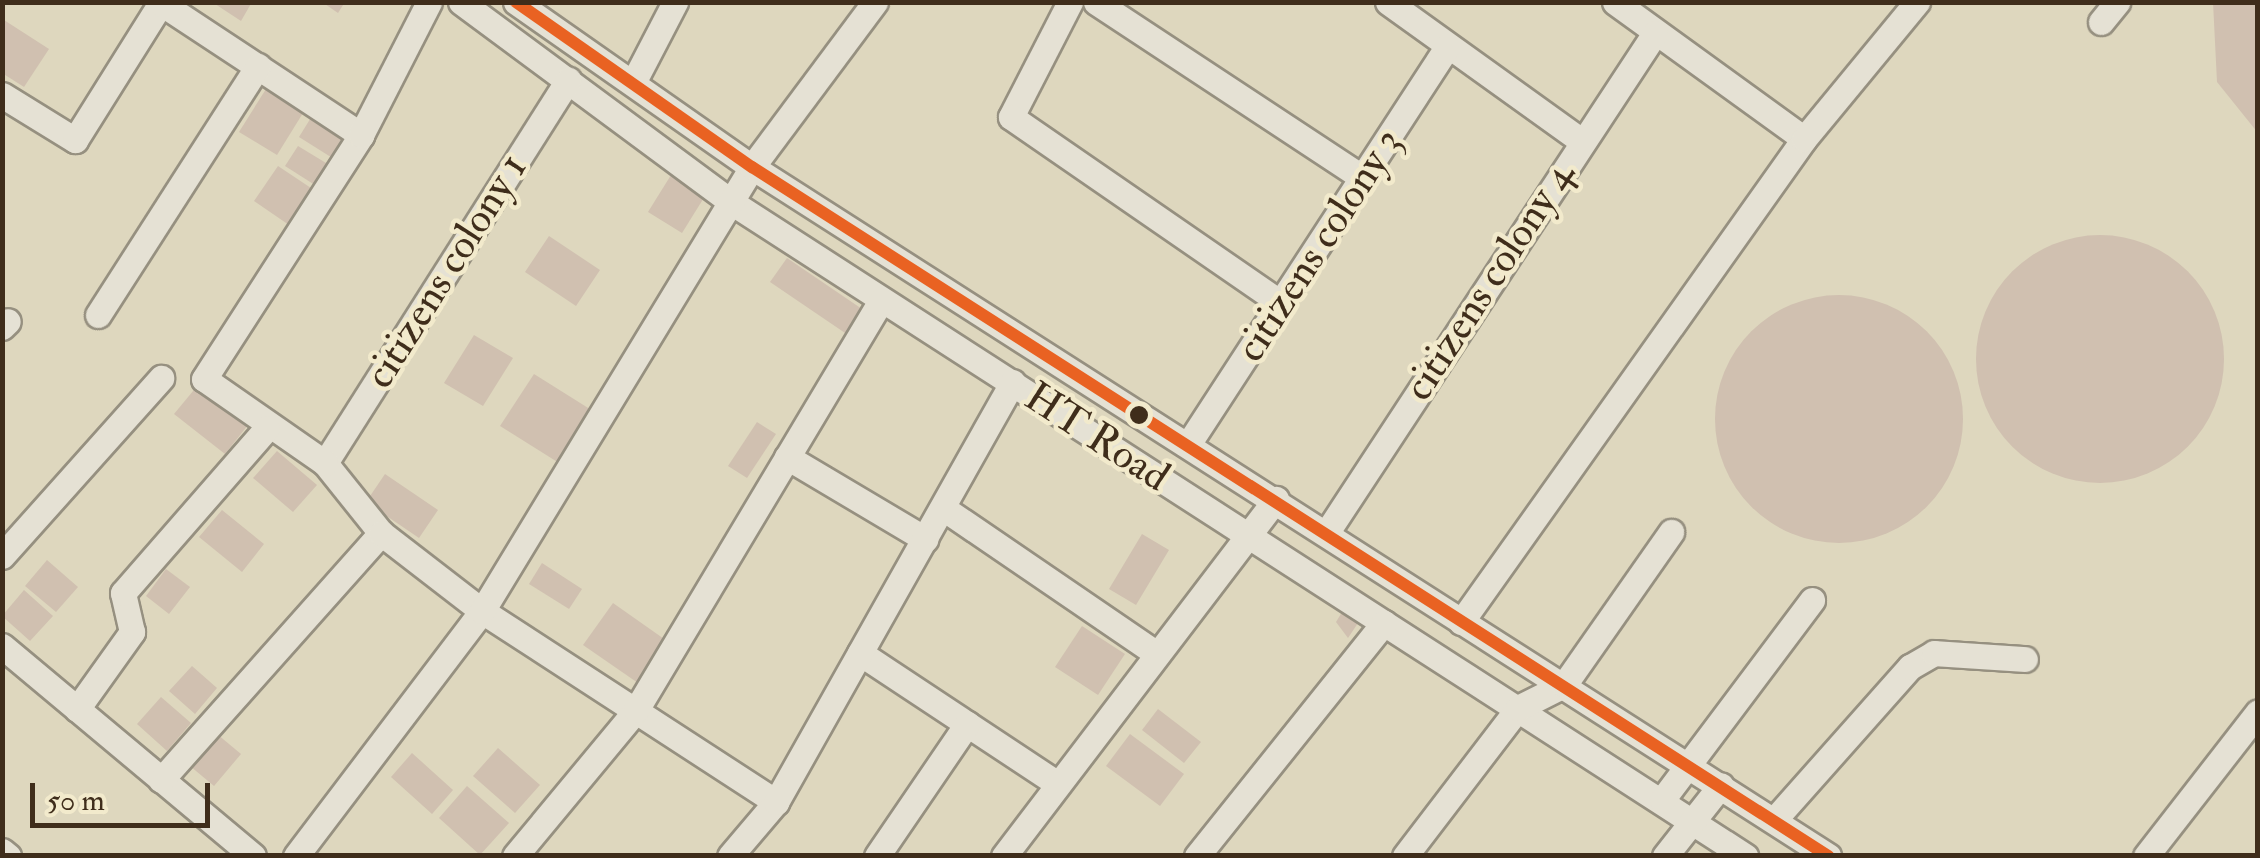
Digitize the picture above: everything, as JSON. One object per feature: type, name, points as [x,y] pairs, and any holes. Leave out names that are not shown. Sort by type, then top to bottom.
[{"type":"street","points":[[2,96],[75,140],[160,2],[361,136]]},
{"type":"street","points":[[429,2],[361,136],[204,378],[267,428],[324,463],[382,532],[482,612],[776,802]]},
{"type":"street","name":"HT Road","points":[[461,2],[732,202],[1745,856]]},
{"type":"street","name":"HT Road","points":[[516,2],[635,79],[752,167],[1276,499],[1461,622],[1696,766],[1828,856]]},
{"type":"street","points":[[635,79],[676,2]]},
{"type":"street","points":[[296,856],[482,612],[752,167],[876,2]]},
{"type":"street","points":[[1070,2],[1010,117],[1282,304]]},
{"type":"street","points":[[1096,2],[1361,177]]},
{"type":"street","points":[[1388,2],[1580,140]]},
{"type":"street","points":[[1615,2],[1804,139]]},
{"type":"street","points":[[1461,622],[1804,139],[1917,2]]},
{"type":"street","name":"citizens colony 4","points":[[1327,532],[1580,140],[1655,33]]},
{"type":"street","name":"citizens colony 3","points":[[1189,444],[1448,46]]},
{"type":"street","points":[[98,315],[258,66]]},
{"type":"street","name":"citizens colony 1","points":[[324,463],[568,80]]},
{"type":"street","points":[[516,856],[636,710],[881,300]]},
{"type":"street","points":[[2,556],[161,378]]},
{"type":"street","points":[[730,856],[776,802],[1013,382]]},
{"type":"street","points":[[77,709],[132,632],[123,594],[267,428]]},
{"type":"street","points":[[787,457],[925,539]]},
{"type":"street","points":[[1004,856],[1276,499]]},
{"type":"street","points":[[943,508],[1158,654]]},
{"type":"street","points":[[161,780],[382,532]]},
{"type":"street","points":[[1405,856],[1518,708],[1564,685],[1671,532]]},
{"type":"street","points":[[1662,800],[1696,766],[1812,600]]},
{"type":"street","points":[[1197,856],[1384,623]]},
{"type":"street","points":[[2,646],[253,856]]},
{"type":"street","points":[[1774,820],[1898,676],[1934,653],[2024,660]]},
{"type":"street","points":[[860,654],[1058,784]]},
{"type":"street","points":[[2146,856],[2258,712]]},
{"type":"street","points":[[877,856],[968,724]]},
{"type":"street","points":[[1664,856],[1720,785]]},
{"type":"building","points":[[212,2],[252,2],[241,21]]},
{"type":"building","points":[[322,2],[345,2],[338,13]]},
{"type":"building","points":[[2213,2],[2258,2],[2258,133],[2217,82]]},
{"type":"building","points":[[4,20],[49,49],[24,87],[2,73]]},
{"type":"building","points":[[266,89],[303,113],[277,155],[239,132]]},
{"type":"building","points":[[312,116],[347,138],[334,159],[299,137]]},
{"type":"building","points":[[298,146],[331,166],[318,187],[285,166]]},
{"type":"building","points":[[278,166],[314,190],[289,225],[254,201]]},
{"type":"building","points":[[676,167],[710,188],[682,233],[648,212]]},
{"type":"building","points":[[2100,235],[2148,244],[2188,271],[2215,311],[2224,359],[2215,407],[2188,447],[2148,474],[2100,483],[2052,474],[2012,447],[1985,407],[1976,359],[1985,311],[2012,271],[2052,244]]},
{"type":"building","points":[[549,236],[600,270],[576,306],[525,272]]},
{"type":"building","points":[[787,258],[865,311],[848,335],[770,282]]},
{"type":"building","points":[[1839,295],[1887,304],[1927,331],[1954,371],[1963,419],[1954,467],[1927,507],[1887,534],[1839,543],[1791,534],[1751,507],[1724,467],[1715,419],[1724,371],[1751,331],[1791,304]]},
{"type":"building","points":[[474,335],[513,358],[483,406],[444,383]]},
{"type":"building","points":[[534,374],[593,411],[559,463],[500,426]]},
{"type":"building","points":[[198,385],[248,425],[225,454],[174,414]]},
{"type":"building","points":[[757,422],[776,434],[747,478],[728,466]]},
{"type":"building","points":[[277,451],[317,485],[293,512],[253,478]]},
{"type":"building","points":[[385,474],[438,510],[419,538],[366,502]]},
{"type":"building","points":[[222,510],[264,544],[242,572],[199,537]]},
{"type":"building","points":[[1142,534],[1169,550],[1136,605],[1109,589]]},
{"type":"building","points":[[47,560],[78,587],[56,612],[25,586]]},
{"type":"building","points":[[542,563],[582,589],[569,609],[529,584]]},
{"type":"building","points":[[166,569],[190,587],[169,614],[146,596]]},
{"type":"building","points":[[24,590],[53,616],[30,641],[2,616]]},
{"type":"building","points":[[613,603],[667,641],[638,683],[583,645]]},
{"type":"building","points":[[1347,604],[1364,614],[1348,638],[1336,622]]},
{"type":"building","points":[[1082,626],[1125,654],[1098,695],[1055,667]]},
{"type":"building","points":[[192,666],[217,688],[195,714],[169,691]]},
{"type":"building","points":[[161,697],[191,723],[167,751],[137,724]]},
{"type":"building","points":[[1158,709],[1201,742],[1184,763],[1142,730]]},
{"type":"building","points":[[217,734],[241,754],[214,786],[190,766]]},
{"type":"building","points":[[1130,734],[1184,774],[1160,806],[1106,766]]},
{"type":"building","points":[[498,748],[540,785],[515,813],[473,776]]},
{"type":"building","points":[[412,753],[453,790],[432,814],[391,777]]},
{"type":"building","points":[[467,786],[509,823],[480,855],[439,818]]},
{"type":"transit line","points":[[516,2],[752,167],[1828,856]]}]
